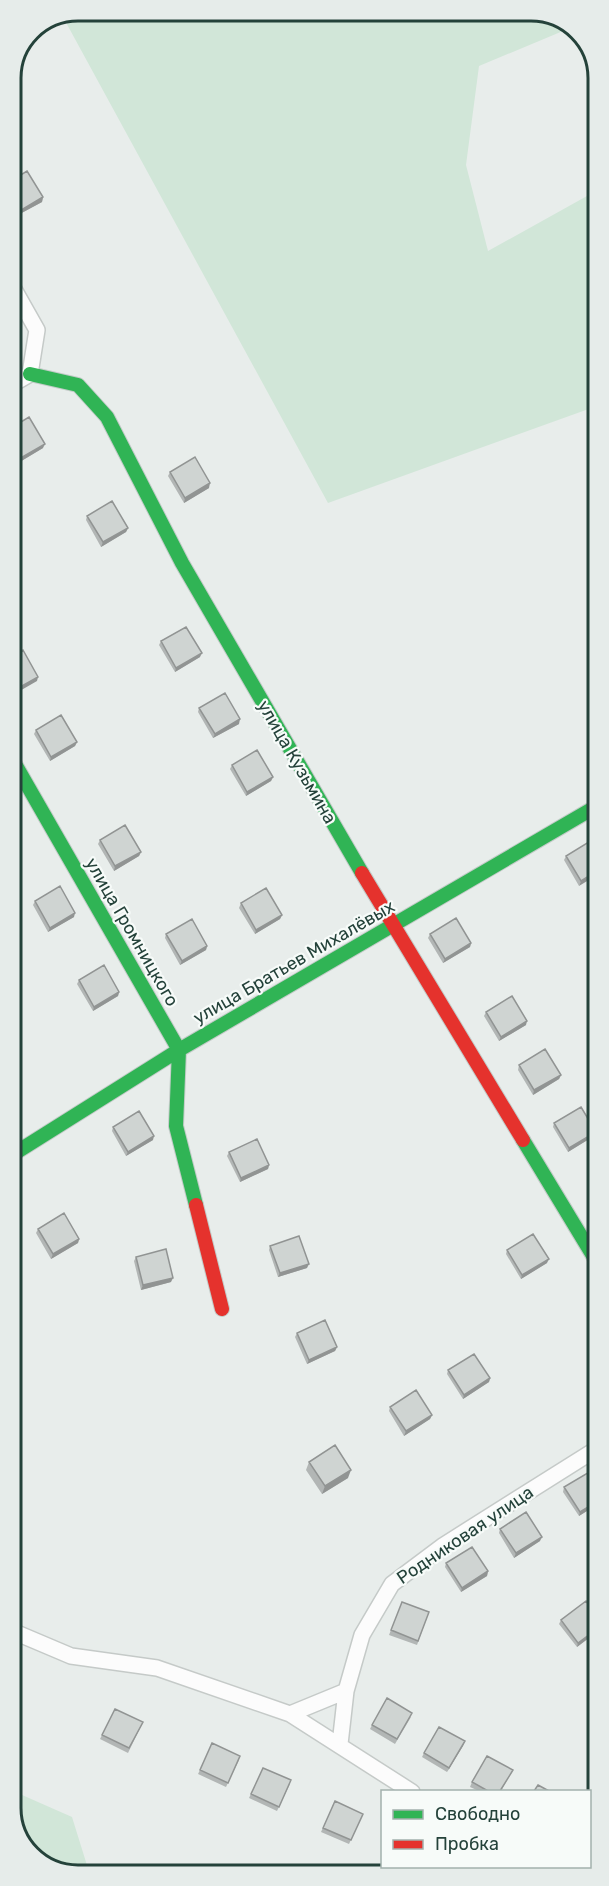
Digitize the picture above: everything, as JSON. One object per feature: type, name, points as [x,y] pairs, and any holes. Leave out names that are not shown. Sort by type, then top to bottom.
[{"type":"street","points":[[21,301],[38,330],[30,374],[21,379]]},
{"type":"street","name":"улица Кузьмина","points":[[30,374],[78,386],[107,417],[188,573],[309,784],[588,1247]]},
{"type":"street","name":"улица Громницкого","points":[[21,775],[178,1050]]},
{"type":"street","name":"улица Братьев Михалёвых","points":[[21,1149],[178,1050],[588,811]]},
{"type":"street","points":[[178,1050],[176,1126],[222,1309]]},
{"type":"street","name":"Родниковая улица","points":[[340,1744],[346,1690],[362,1635],[392,1584],[444,1545],[588,1454]]},
{"type":"street","points":[[21,1635],[71,1656],[157,1668],[290,1714],[410,1790]]},
{"type":"street","points":[[290,1714],[346,1690]]},
{"type":"green space","points":[[535,21],[553,25],[563,31],[479,66],[466,165],[488,251],[588,195],[588,409],[328,503],[66,22]]},
{"type":"green space","points":[[21,1795],[72,1817],[87,1865],[56,1861],[38,1848],[31,1840],[23,1823]]},
{"type":"building","points":[[27,171],[43,197],[21,210],[21,175]]},
{"type":"building","points":[[29,417],[45,444],[21,458],[21,422]]},
{"type":"building","points":[[195,457],[210,483],[185,498],[170,472]]},
{"type":"building","points":[[112,501],[128,528],[103,542],[87,516]]},
{"type":"building","points":[[186,627],[202,653],[176,668],[161,641]]},
{"type":"building","points":[[23,650],[38,677],[21,687],[21,651]]},
{"type":"building","points":[[225,693],[240,719],[215,734],[199,708]]},
{"type":"building","points":[[61,715],[77,742],[51,757],[36,730]]},
{"type":"building","points":[[257,750],[273,777],[247,792],[232,765]]},
{"type":"building","points":[[125,825],[141,852],[115,866],[100,840]]},
{"type":"building","points":[[588,842],[588,877],[581,881],[566,856]]},
{"type":"building","points":[[60,886],[75,913],[50,928],[35,901]]},
{"type":"building","points":[[266,888],[282,915],[256,930],[241,903]]},
{"type":"building","points":[[456,918],[471,943],[445,959],[430,934]]},
{"type":"building","points":[[192,919],[207,946],[182,961],[166,934]]},
{"type":"building","points":[[104,965],[119,992],[94,1007],[79,980]]},
{"type":"building","points":[[512,996],[527,1021],[501,1037],[486,1012]]},
{"type":"building","points":[[545,1049],[561,1075],[534,1090],[519,1065]]},
{"type":"building","points":[[581,1107],[588,1119],[588,1137],[569,1148],[554,1123]]},
{"type":"building","points":[[139,1111],[154,1136],[128,1152],[113,1127]]},
{"type":"building","points":[[257,1139],[269,1165],[241,1178],[229,1152]]},
{"type":"building","points":[[64,1213],[79,1239],[53,1254],[38,1229]]},
{"type":"building","points":[[533,1234],[549,1259],[522,1275],[507,1250]]},
{"type":"building","points":[[299,1236],[309,1264],[280,1273],[270,1246]]},
{"type":"building","points":[[166,1249],[173,1278],[143,1285],[136,1257]]},
{"type":"building","points":[[325,1320],[337,1347],[309,1360],[297,1333]]},
{"type":"building","points":[[474,1354],[490,1378],[464,1395],[448,1370]]},
{"type":"building","points":[[416,1390],[432,1415],[406,1431],[390,1407]]},
{"type":"building","points":[[335,1445],[351,1470],[325,1486],[309,1462]]},
{"type":"building","points":[[588,1473],[588,1507],[580,1512],[564,1487]]},
{"type":"building","points":[[526,1512],[542,1537],[516,1553],[500,1529]]},
{"type":"building","points":[[472,1547],[488,1571],[462,1588],[446,1563]]},
{"type":"building","points":[[586,1601],[588,1604],[588,1636],[578,1643],[561,1620]]},
{"type":"building","points":[[402,1602],[429,1612],[418,1641],[391,1630]]},
{"type":"building","points":[[387,1698],[412,1713],[397,1739],[372,1725]]},
{"type":"building","points":[[115,1709],[143,1722],[129,1748],[102,1735]]},
{"type":"building","points":[[439,1727],[465,1741],[449,1768],[424,1753]]},
{"type":"building","points":[[212,1743],[240,1756],[228,1783],[200,1770]]},
{"type":"building","points":[[487,1756],[513,1770],[501,1790],[486,1790],[472,1782]]},
{"type":"building","points":[[263,1768],[291,1780],[279,1807],[251,1794]]},
{"type":"building","points":[[538,1785],[547,1790],[535,1790]]},
{"type":"building","points":[[335,1801],[363,1814],[351,1840],[323,1828]]},
{"type":"traffic: fast","points":[[30,374],[78,385],[107,417],[182,563],[362,873]]},
{"type":"traffic: fast","points":[[21,774],[179,1050],[176,1126],[196,1205]]},
{"type":"traffic: fast","points":[[21,1149],[179,1050],[588,811]]},
{"type":"traffic: fast","points":[[523,1140],[588,1247]]},
{"type":"traffic: jam","points":[[362,873],[523,1140]]},
{"type":"traffic: jam","points":[[196,1205],[222,1309]]}]
